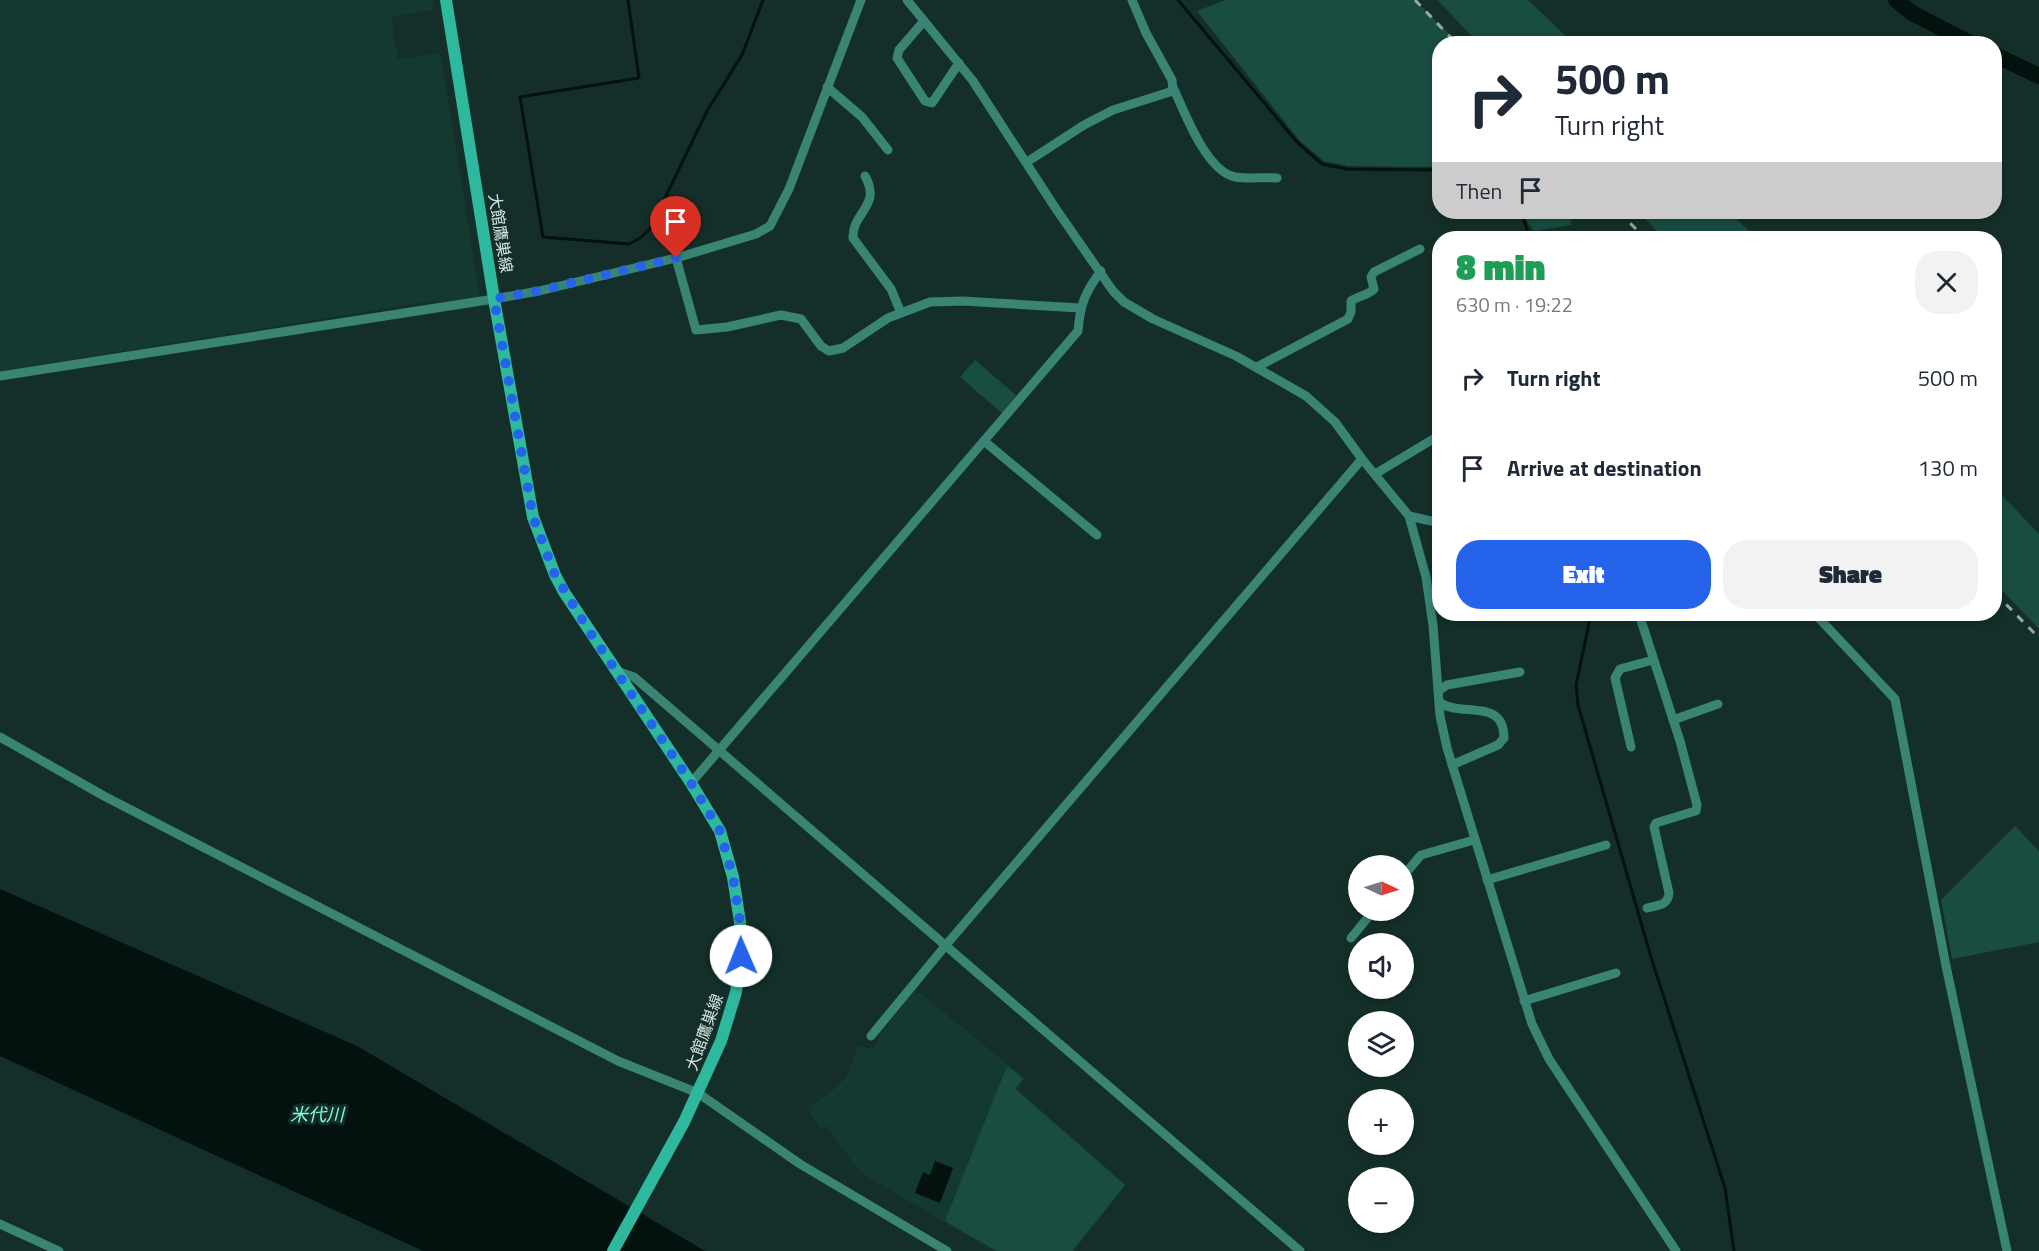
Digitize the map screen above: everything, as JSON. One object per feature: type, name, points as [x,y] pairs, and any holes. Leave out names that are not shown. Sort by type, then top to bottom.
[{"type":"main road","name":"大館鷹巣線","points":[[446,0],[494,299],[533,517],[555,575],[564,592],[691,783],[720,831],[733,877],[740,922],[741,956],[736,992],[722,1041],[684,1122],[613,1251]]},
{"type":"street","points":[[0,376],[538,291],[676,258],[756,234],[770,226],[789,189],[861,0]]},
{"type":"street","points":[[907,0],[973,81],[1056,210],[1113,291],[1130,306],[1153,319],[1257,367],[1306,396],[1335,422],[1409,516],[1426,577],[1440,716],[1474,840],[1532,1024],[1549,1059],[1676,1251]]},
{"type":"street","points":[[1027,162],[1084,125],[1113,110],[1173,92],[1172,80],[1146,33],[1132,0]]},
{"type":"street","points":[[924,21],[899,50],[897,58],[925,100],[932,103],[958,63]]},
{"type":"street","points":[[1172,85],[1207,154],[1223,171],[1234,177],[1277,178]]},
{"type":"street","points":[[827,87],[862,117],[888,150]]},
{"type":"street","points":[[865,176],[872,193],[869,205],[853,232],[853,238],[891,289],[901,313]]},
{"type":"street","points":[[1257,367],[1348,319],[1351,312],[1351,301],[1374,289],[1371,277],[1374,272],[1419,249]]},
{"type":"street","points":[[676,258],[696,330],[727,327],[781,315],[801,319],[821,346],[829,351],[843,348],[888,318],[930,302],[963,301],[1080,308]]},
{"type":"street","points":[[691,783],[1078,331],[1080,308],[1090,286],[1101,272]]},
{"type":"street","points":[[1375,474],[1432,440]]},
{"type":"street","points":[[984,441],[1097,535]]},
{"type":"street","points":[[872,1036],[946,945],[1362,459]]},
{"type":"street","points":[[1409,516],[1432,521]]},
{"type":"street","points":[[1641,621],[1697,805],[1696,811],[1656,823],[1654,827],[1669,900],[1647,908]]},
{"type":"street","points":[[1822,621],[1894,699],[1946,966],[2007,1251]]},
{"type":"street","points":[[1630,747],[1615,678],[1620,669],[1653,660]]},
{"type":"street","points":[[614,669],[634,677],[1300,1251]]},
{"type":"street","points":[[1438,691],[1446,685],[1520,672]]},
{"type":"street","points":[[1439,702],[1455,709],[1489,712],[1499,719],[1504,727],[1504,738],[1498,745],[1452,765]]},
{"type":"street","points":[[1673,720],[1718,704]]},
{"type":"street","points":[[0,737],[181,836],[618,1061],[698,1093],[800,1164],[947,1251]]},
{"type":"street","points":[[1414,863],[1421,855],[1474,840]]},
{"type":"street","points":[[1487,880],[1606,845]]},
{"type":"street","points":[[1355,933],[1365,921]]},
{"type":"street","points":[[1524,1001],[1616,973]]},
{"type":"street","points":[[0,1224],[59,1251]]},
{"type":"shaded area","points":[[0,0],[432,0],[434,10],[391,17],[398,59],[440,53],[480,296],[435,303],[434,301],[0,371]]},
{"type":"shaded area","points":[[1225,0],[1415,0],[1451,36],[1432,36],[1432,167],[1348,166],[1324,161],[1299,140],[1197,11]]},
{"type":"shaded area","points":[[1437,0],[1528,0],[1566,36],[1472,36]]},
{"type":"shaded area","points":[[1526,219],[1571,219],[1571,225],[1534,231]]},
{"type":"shaded area","points":[[1645,219],[1737,219],[1749,231],[1657,231]]},
{"type":"shaded area","points":[[975,360],[1017,396],[1002,413],[960,377]]},
{"type":"shaded area","points":[[2002,495],[2039,534],[2039,629],[2002,590]]},
{"type":"shaded area","points":[[2015,826],[2039,851],[2039,942],[1952,959],[1941,900]]},
{"type":"shaded area","points":[[915,989],[1025,1078],[1017,1089],[1126,1185],[1074,1251],[994,1251],[863,1174],[827,1126],[820,1129],[807,1108],[833,1090],[846,1077],[859,1045],[873,1049],[880,1035]]},
{"type":"shaded area","points":[[1007,1066],[1023,1079],[1015,1089],[1125,1185],[1072,1251],[997,1251],[945,1221]]},
{"type":"water","name":"米代川","points":[[0,889],[357,1046],[705,1251],[423,1251],[0,1056]]},
{"type":"water","points":[[935,1161],[953,1168],[940,1203],[915,1193],[923,1172],[930,1175]]},
{"type":"waterway","points":[[628,0],[639,78],[520,97],[543,237],[629,244],[650,229],[707,111],[742,55],[763,0]]},
{"type":"waterway","points":[[1178,0],[1297,142],[1322,164],[1347,169],[1432,170]]},
{"type":"waterway","points":[[1896,0],[1912,13],[1957,36]]},
{"type":"waterway","points":[[2002,58],[2039,76]]},
{"type":"waterway","points":[[1523,219],[1528,231]]},
{"type":"waterway","points":[[1590,621],[1576,685],[1578,705],[1651,957],[1725,1188],[1734,1251]]},
{"type":"railway","points":[[1415,0],[1449,36]]},
{"type":"railway","points":[[1626,219],[1638,231]]},
{"type":"railway","points":[[2002,600],[2039,638]]},
{"type":"route","points":[[676,258],[538,291],[494,299],[533,517],[555,575],[564,592],[691,783],[720,831],[733,877],[740,922],[741,956]]}]
